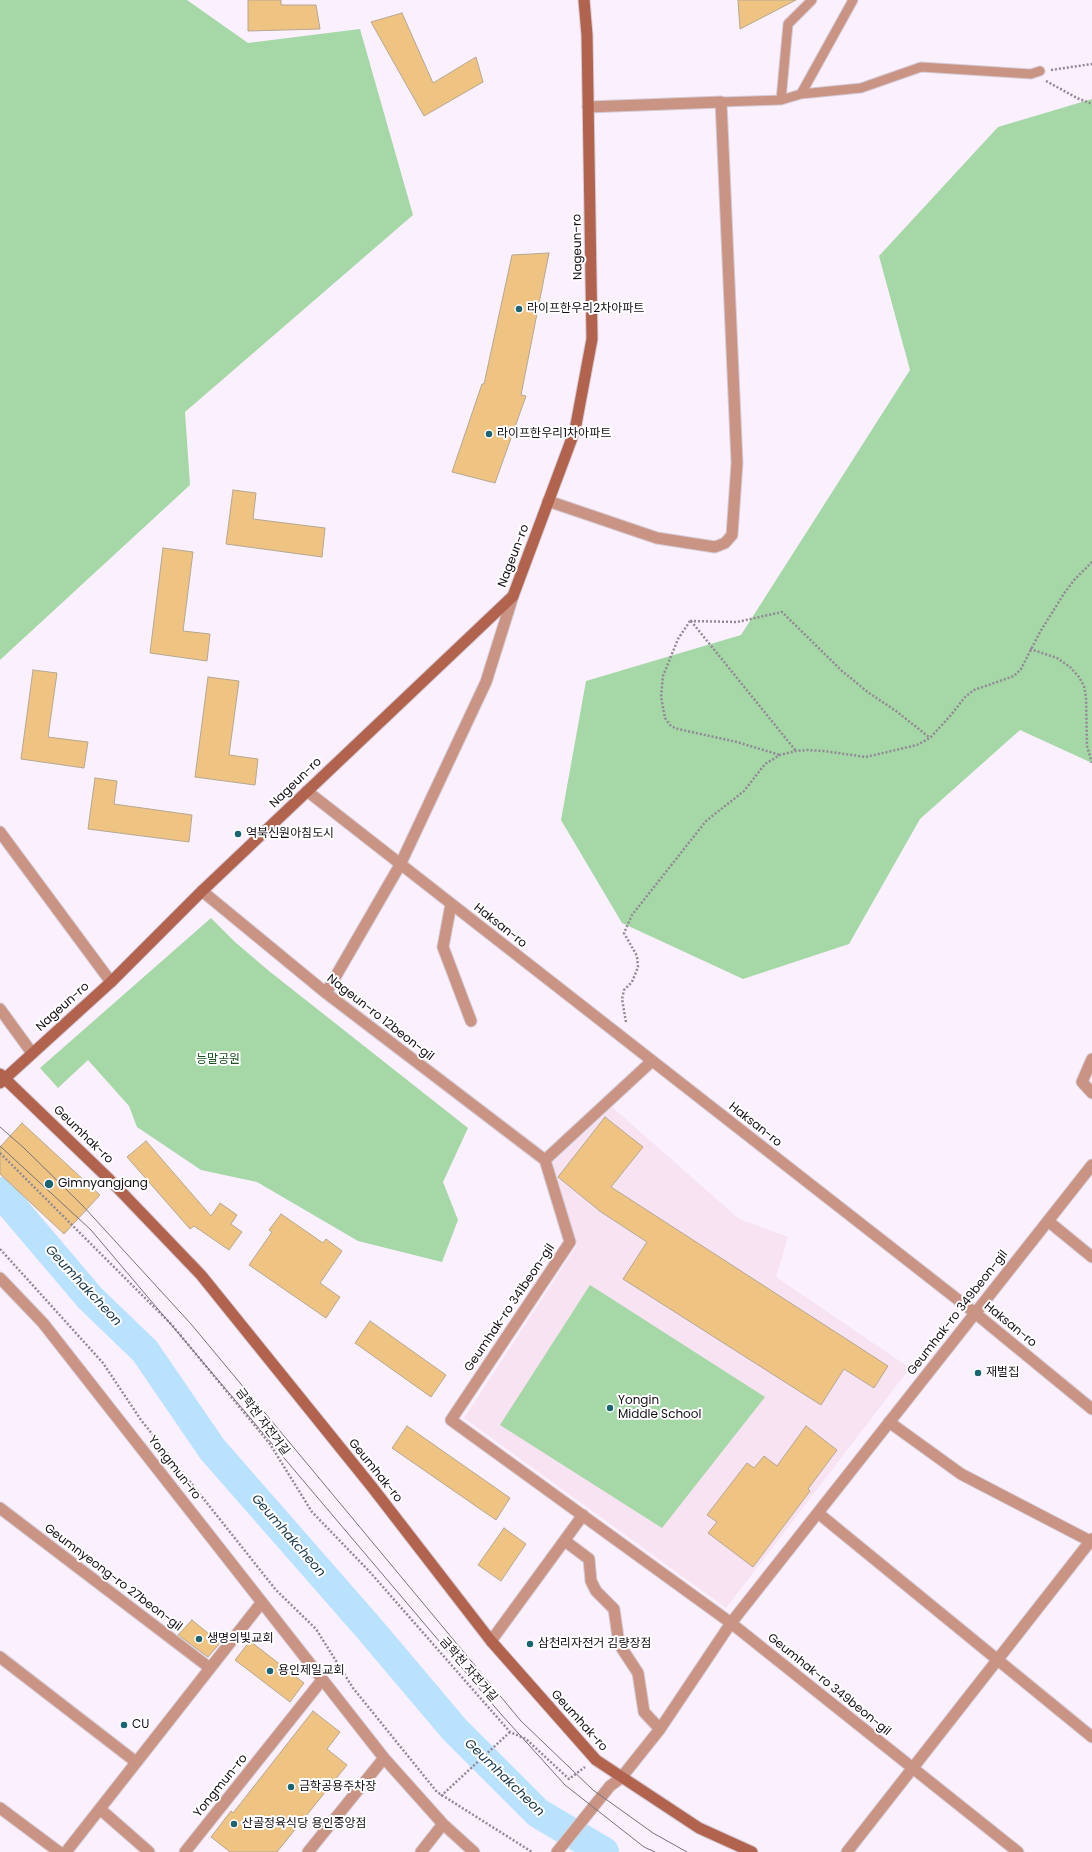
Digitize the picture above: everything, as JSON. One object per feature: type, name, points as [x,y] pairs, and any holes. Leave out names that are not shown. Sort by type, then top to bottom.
[{"type":"main road","name":"Nageun-ro","points":[[2,1078],[111,982],[202,891],[513,596],[575,430],[592,339],[587,35],[584,0]]},
{"type":"main road","name":"Geumhak-ro","points":[[2,1078],[109,1179],[200,1275],[372,1487],[491,1641],[596,1760],[621,1778],[699,1828],[752,1852]]},
{"type":"street","points":[[548,502],[664,539],[715,547],[725,543],[732,535],[738,464],[721,102],[588,107]]},
{"type":"street","points":[[326,993],[400,865],[486,682],[513,596]]},
{"type":"street","name":"Haksan-ro","points":[[307,791],[975,1313],[1092,1409]]},
{"type":"street","points":[[0,832],[111,982]]},
{"type":"street","name":"Nageun-ro 12beon-gil","points":[[202,891],[326,993],[545,1160]]},
{"type":"street","points":[[451,904],[443,947],[471,1021]]},
{"type":"street","points":[[0,1009],[32,1052]]},
{"type":"street","points":[[1092,1059],[1082,1082],[1092,1093]]},
{"type":"street","points":[[545,1160],[652,1062]]},
{"type":"street","name":"Geumhak-ro 341beon-gil","points":[[545,1160],[570,1242],[451,1420],[583,1515]]},
{"type":"street","name":"Geumhak-ro 349beon-gil","points":[[558,1852],[610,1786],[621,1778],[660,1729],[731,1623],[1092,1165]]},
{"type":"street","points":[[1048,1221],[1092,1258]]},
{"type":"street","name":"Yongmun-ro","points":[[0,1278],[43,1323],[384,1758],[442,1824],[474,1852]]},
{"type":"street","points":[[847,1852],[912,1767],[1091,1541],[961,1474],[889,1422]]},
{"type":"street","name":"Geumnyeong-ro 27beon-gil","points":[[0,1508],[210,1668]]},
{"type":"street","points":[[818,1513],[1092,1737]]},
{"type":"street","points":[[491,1641],[583,1515],[731,1623]]},
{"type":"street","points":[[565,1541],[589,1559],[591,1581],[596,1591],[614,1609],[619,1644],[638,1672],[644,1712],[660,1729]]},
{"type":"street","points":[[66,1852],[262,1602]]},
{"type":"street","name":"Geumhak-ro 349beon-gil","points":[[731,1623],[1018,1852]]},
{"type":"street","points":[[0,1657],[136,1762]]},
{"type":"street","name":"Yongmun-ro","points":[[185,1852],[322,1680]]},
{"type":"street","points":[[308,1852],[384,1758]]},
{"type":"street","points":[[0,1808],[59,1852]]},
{"type":"street","points":[[100,1809],[149,1852]]},
{"type":"street","points":[[421,1852],[442,1824]]},
{"type":"lane","points":[[781,100],[788,24],[812,0]]},
{"type":"lane","points":[[801,94],[853,0]]},
{"type":"lane","points":[[721,102],[781,100],[801,94],[862,88],[921,67],[1025,73],[1040,71]]},
{"type":"path","points":[[1092,64],[1040,71],[1044,79],[1077,98],[1092,104]]},
{"type":"path","points":[[626,1041],[626,1017],[622,999],[624,990],[632,982],[638,967],[637,956],[624,933],[632,915],[654,885],[706,821],[744,791],[765,764],[780,755],[796,751],[824,751],[866,757],[916,745],[930,738],[965,697],[974,690],[1014,676],[1022,668],[1030,649],[1065,592],[1075,578],[1092,562]]},
{"type":"path","points":[[690,621],[737,622],[782,612],[842,672],[930,738]]},
{"type":"path","points":[[690,621],[796,751]]},
{"type":"path","points":[[690,621],[678,639],[663,676],[661,697],[665,718],[671,726],[678,729],[737,742],[780,755]]},
{"type":"path","points":[[1030,649],[1057,658],[1070,667],[1084,686],[1086,697],[1087,746],[1092,763]]},
{"type":"path","name":"금학천 자전거길","points":[[0,1153],[172,1325],[270,1444],[312,1512],[369,1571],[510,1732],[526,1739],[569,1779],[596,1760]]},
{"type":"path","points":[[0,1249],[103,1363],[141,1420],[276,1590],[316,1629],[353,1688],[442,1796],[532,1852]]},
{"type":"path","points":[[442,1796],[510,1732]]},
{"type":"shaded area","points":[[612,1107],[739,1219],[788,1237],[776,1277],[910,1368],[726,1608],[464,1418],[577,1245],[553,1162]]},
{"type":"green space","points":[[0,0],[187,0],[248,43],[360,29],[413,215],[185,412],[190,485],[0,660]]},
{"type":"green space","points":[[1092,99],[1092,763],[1020,730],[920,819],[849,944],[743,979],[622,923],[561,820],[586,681],[741,635],[910,370],[879,256],[998,127]]},
{"type":"green space","name":"능말공원","points":[[211,918],[235,942],[269,971],[468,1128],[443,1182],[458,1220],[442,1262],[358,1241],[257,1182],[201,1170],[137,1127],[129,1106],[88,1060],[58,1088],[40,1068]]},
{"type":"green space","points":[[590,1285],[765,1397],[662,1528],[500,1425]]},
{"type":"building","points":[[248,0],[281,0],[281,5],[316,5],[320,29],[248,31]]},
{"type":"building","points":[[738,0],[796,0],[740,29]]},
{"type":"building","points":[[402,13],[433,83],[476,57],[483,82],[424,116],[371,22]]},
{"type":"building","points":[[549,253],[521,395],[526,396],[495,483],[452,472],[482,384],[484,384],[512,255]]},
{"type":"building","points":[[233,490],[256,493],[253,519],[325,528],[322,557],[226,544]]},
{"type":"building","points":[[163,548],[193,552],[183,631],[210,634],[207,661],[150,653]]},
{"type":"building","points":[[33,670],[57,673],[48,737],[88,742],[84,768],[21,759]]},
{"type":"building","points":[[208,677],[239,681],[229,755],[258,759],[255,785],[195,777]]},
{"type":"building","points":[[95,778],[117,781],[114,804],[192,815],[189,842],[88,829]]},
{"type":"building","points":[[605,1117],[643,1147],[611,1187],[888,1366],[874,1388],[844,1369],[821,1405],[623,1279],[647,1242],[601,1212],[558,1177]]},
{"type":"building","points":[[22,1123],[100,1195],[64,1234],[0,1174],[0,1147]]},
{"type":"building","points":[[146,1141],[211,1216],[220,1203],[237,1215],[231,1224],[242,1232],[229,1250],[194,1226],[190,1229],[127,1157]]},
{"type":"building","points":[[281,1214],[323,1243],[326,1239],[342,1251],[320,1283],[340,1297],[326,1318],[249,1265],[272,1232],[269,1230]]},
{"type":"building","points":[[370,1321],[446,1375],[431,1397],[355,1343]]},
{"type":"building","points":[[407,1426],[510,1498],[496,1520],[392,1448]]},
{"type":"building","points":[[806,1426],[837,1450],[808,1489],[810,1491],[753,1567],[708,1533],[717,1522],[707,1515],[747,1463],[754,1468],[764,1456],[777,1466]]},
{"type":"building","points":[[504,1528],[526,1544],[501,1581],[478,1565]]},
{"type":"building","name":"생명의빛교회","points":[[192,1620],[220,1643],[208,1657],[178,1635]]},
{"type":"building","name":"용인제일교회","points":[[250,1641],[304,1683],[290,1702],[235,1660]]},
{"type":"building","name":"금학공용주차장","points":[[313,1711],[340,1732],[327,1749],[347,1765],[277,1852],[230,1852],[211,1837],[231,1811],[233,1813]]},
{"type":"waterway","name":"Geumhakcheon","points":[[0,1192],[90,1298],[145,1351],[212,1449],[367,1626],[455,1730],[538,1813],[604,1852]]},
{"type":"tram line","points":[[0,1127],[24,1148],[83,1206],[191,1324],[521,1721],[593,1790],[653,1833],[687,1852]]},
{"type":"tram line","points":[[0,1146],[91,1230],[500,1713],[565,1785],[644,1847],[655,1852]]},
{"type":"place","name":"라이프한우리2차아파트","points":[[519,309]]},
{"type":"place","name":"라이프한우리1차아파트","points":[[489,434]]},
{"type":"place","name":"역북신원아침도시","points":[[238,834]]},
{"type":"place","name":"Gimnyangjang","points":[[49,1184]]},
{"type":"place","name":"재벌집","points":[[978,1373]]},
{"type":"place","name":"Yongin Middle School","points":[[610,1408]]},
{"type":"place","name":"생명의빛교회","points":[[199,1639]]},
{"type":"place","name":"삼천리자전거 김량장점","points":[[530,1644]]},
{"type":"place","name":"용인제일교회","points":[[270,1671]]},
{"type":"place","name":"CU","points":[[124,1725]]},
{"type":"place","name":"금학공용주차장","points":[[291,1787]]},
{"type":"place","name":"산골정육식당 용인중앙점","points":[[234,1824]]}]
